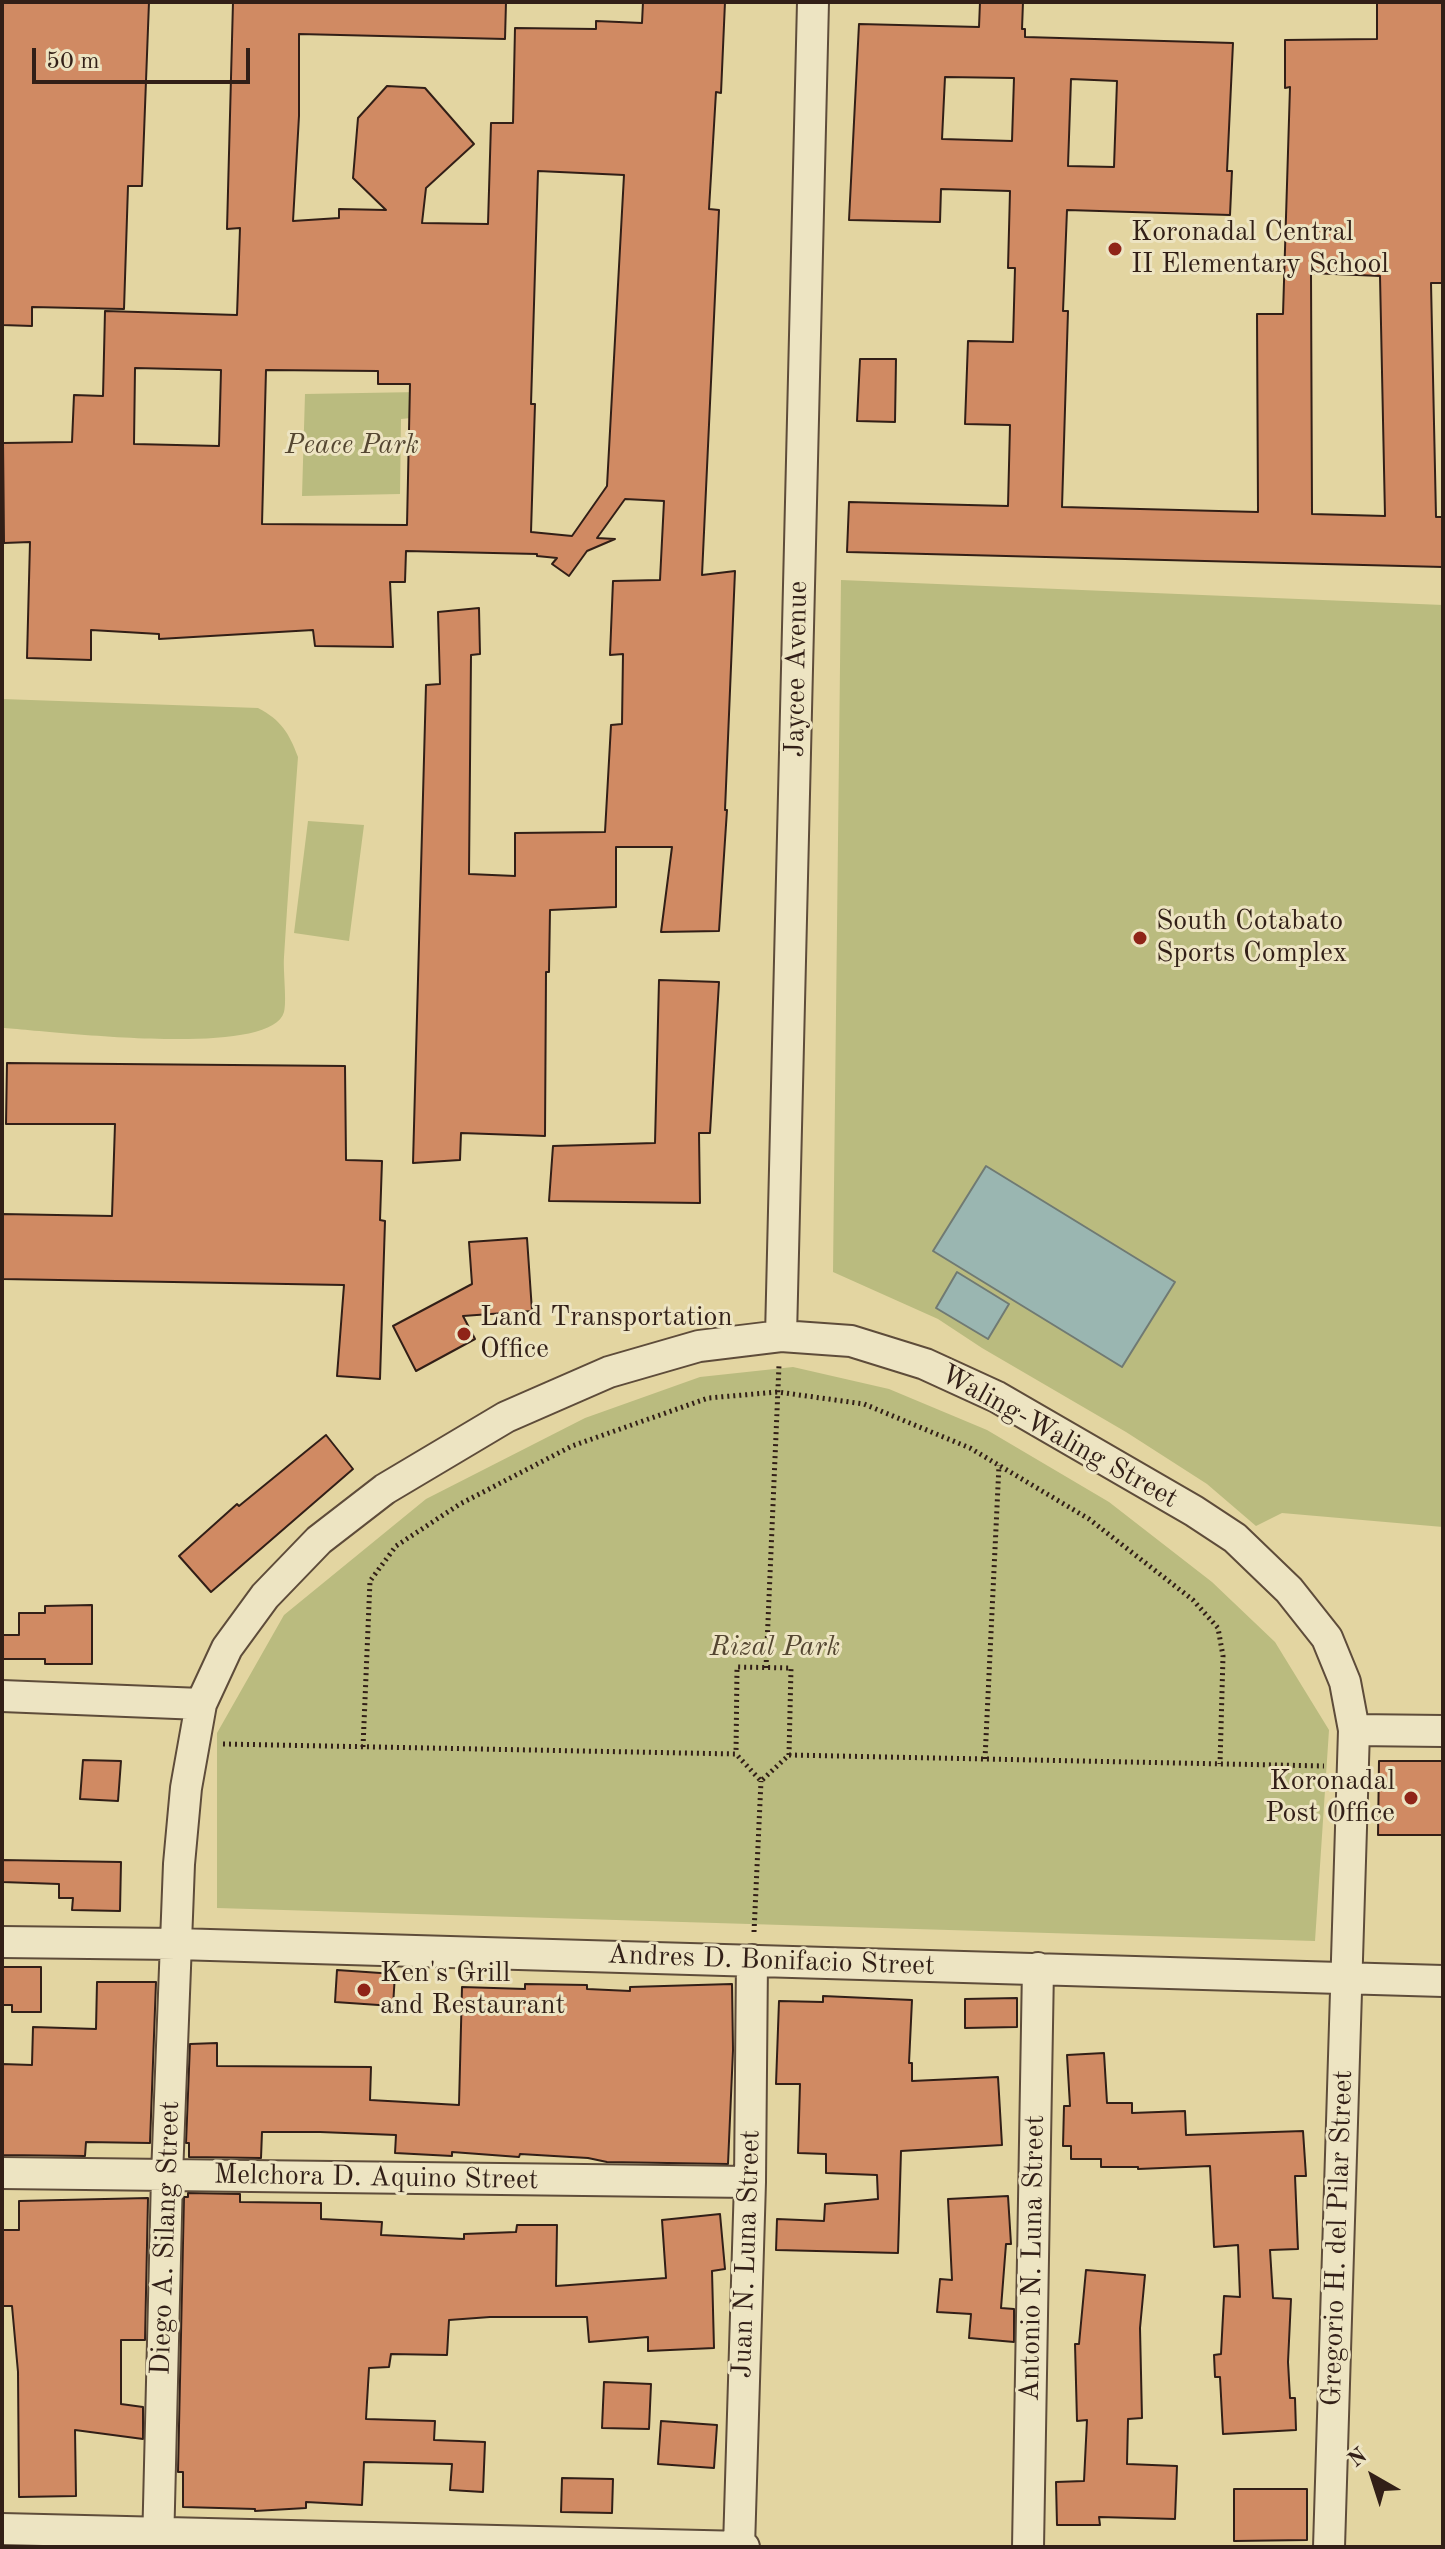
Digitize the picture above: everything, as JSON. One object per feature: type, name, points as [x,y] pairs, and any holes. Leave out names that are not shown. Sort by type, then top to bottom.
[{"type":"street","name":"Jaycee Avenue","points":[[781,1336],[813,2]]},
{"type":"street","name":"Waling-Waling Street","points":[[176,1944],[186,1788],[201,1704],[227,1648],[265,1596],[319,1540],[385,1489],[506,1417],[609,1372],[699,1346],[781,1336],[851,1341],[925,1364],[997,1397],[1066,1435],[1235,1538],[1289,1590],[1327,1638],[1345,1682],[1354,1730],[1346,1977]]},
{"type":"street","points":[[2,1696],[201,1704]]},
{"type":"street","points":[[1354,1730],[1443,1731]]},
{"type":"street","name":"Andres D. Bonifacio Street","points":[[2,1942],[176,1944],[1443,1981]]},
{"type":"street","name":"Diego A. Silang Street","points":[[144,2539],[167,2176],[176,1944]]},
{"type":"street","name":"Juan N. Luna Street","points":[[740,2547],[750,2182],[752,1960]]},
{"type":"street","name":"Antonio N. Luna Street","points":[[1028,2547],[1038,1968]]},
{"type":"street","name":"Gregorio H. del Pilar Street","points":[[1329,2547],[1346,1977]]},
{"type":"street","name":"Melchora D. Aquino Street","points":[[2,2173],[750,2182]]},
{"type":"street","points":[[2,2529],[144,2539],[740,2547]]},
{"type":"path","points":[[766,1668],[781,1336]]},
{"type":"path","points":[[363,1747],[370,1581],[396,1546],[460,1504],[572,1446],[708,1398],[778,1392],[864,1404],[970,1448],[1089,1519],[1193,1600],[1218,1628],[1223,1656],[1220,1764]]},
{"type":"path","points":[[985,1759],[999,1465]]},
{"type":"path","points":[[761,1781],[736,1754],[737,1667],[791,1668],[789,1755]]},
{"type":"path","points":[[194,1744],[736,1754]]},
{"type":"path","points":[[752,1960],[761,1781],[789,1755],[1352,1766]]},
{"type":"green space","name":"Peace Park","points":[[419,392],[421,417],[401,419],[400,494],[302,496],[305,394]]},
{"type":"green space","name":"South Cotabato Sports Complex","points":[[841,580],[1443,605],[1443,1527],[1282,1513],[1256,1526],[1207,1484],[938,1319],[833,1272]]},
{"type":"green space","points":[[2,699],[258,708],[283,728],[298,757],[284,957],[285,1007],[270,1027],[240,1035],[200,1039],[154,1039],[2,1028]]},
{"type":"green space","points":[[308,821],[364,825],[349,941],[294,933]]},
{"type":"green space","name":"Rizal Park","points":[[793,1367],[889,1389],[987,1430],[1109,1502],[1212,1582],[1275,1642],[1329,1730],[1315,1941],[217,1908],[217,1733],[284,1615],[426,1499],[585,1418],[700,1377]]},
{"type":"water","points":[[986,1166],[1175,1282],[1122,1367],[933,1251]]},
{"type":"water","points":[[957,1272],[1009,1304],[988,1339],[936,1308]]},
{"type":"building","points":[[2,2],[149,2],[142,186],[128,186],[124,309],[32,307],[32,326],[2,325]]},
{"type":"building","points":[[233,2],[506,2],[505,39],[299,34],[299,116],[293,221],[339,218],[339,209],[386,210],[353,178],[358,118],[387,86],[425,88],[474,144],[426,188],[422,223],[488,224],[491,123],[513,123],[515,28],[596,29],[596,21],[642,23],[643,2],[725,2],[721,93],[716,92],[709,209],[719,210],[702,575],[735,571],[727,810],[719,931],[661,932],[672,847],[616,847],[616,907],[550,910],[549,972],[546,972],[545,1136],[461,1133],[460,1160],[413,1163],[426,685],[440,684],[438,612],[479,608],[480,654],[471,655],[469,874],[515,876],[515,833],[605,832],[611,725],[622,724],[623,654],[610,655],[613,581],[660,580],[664,501],[625,499],[597,538],[615,539],[587,551],[569,576],[552,564],[557,558],[537,554],[406,551],[405,582],[390,582],[393,647],[315,646],[313,630],[159,639],[159,634],[91,630],[91,660],[27,658],[30,542],[4,543],[3,443],[72,442],[74,395],[103,396],[105,311],[237,315],[240,228],[227,229]],"holes":[[[538,171],[624,175],[607,486],[572,536],[531,532],[535,404],[531,404]],[[135,368],[221,370],[219,446],[134,444]],[[266,370],[378,371],[378,384],[410,384],[407,525],[262,524]]]},
{"type":"building","points":[[980,2],[1023,2],[1022,29],[1025,29],[1025,37],[1233,43],[1227,171],[1232,171],[1230,215],[1067,210],[1063,311],[1068,311],[1062,507],[1258,512],[1257,314],[1283,314],[1290,87],[1285,88],[1285,40],[1377,39],[1377,2],[1443,2],[1443,283],[1431,283],[1436,517],[1443,517],[1443,567],[847,552],[849,502],[1008,506],[1010,425],[965,424],[968,341],[1013,342],[1015,268],[1008,268],[1010,191],[941,189],[940,222],[849,220],[859,24],[979,27]],"holes":[[[945,77],[1014,78],[1012,141],[942,139]],[[1071,79],[1117,81],[1114,167],[1068,166]],[[1311,273],[1380,276],[1385,516],[1312,514]]]},
{"type":"building","points":[[860,359],[896,359],[895,422],[857,421]]},
{"type":"building","points":[[659,980],[719,982],[710,1133],[699,1133],[700,1203],[549,1201],[553,1146],[655,1143]]},
{"type":"building","points":[[7,1063],[345,1066],[346,1160],[382,1161],[380,1220],[385,1221],[380,1379],[337,1376],[344,1285],[2,1279],[2,1214],[112,1216],[115,1124],[6,1124]]},
{"type":"building","points":[[527,1238],[532,1311],[463,1316],[475,1339],[416,1371],[393,1326],[472,1284],[469,1242]]},
{"type":"building","points":[[326,1435],[353,1469],[211,1592],[179,1556],[237,1504],[239,1506]]},
{"type":"building","points":[[92,1605],[92,1664],[45,1664],[45,1659],[2,1659],[2,1635],[19,1635],[19,1613],[45,1613],[45,1606]]},
{"type":"building","points":[[83,1760],[121,1761],[118,1801],[80,1799]]},
{"type":"building","name":"Koronadal Post Office","points":[[1379,1761],[1443,1761],[1443,1835],[1378,1835]]},
{"type":"building","points":[[2,1860],[121,1862],[120,1911],[72,1910],[73,1898],[59,1898],[59,1884],[2,1882]]},
{"type":"building","points":[[2,1967],[41,1967],[41,2012],[12,2012],[12,2005],[2,2005]]},
{"type":"building","points":[[337,1970],[395,1974],[393,2006],[335,2002]]},
{"type":"building","points":[[97,1982],[156,1982],[150,2143],[86,2142],[85,2156],[2,2155],[2,2064],[32,2065],[33,2027],[96,2029]]},
{"type":"building","points":[[525,1984],[587,1985],[587,1989],[630,1991],[630,1987],[732,1984],[733,2050],[728,2164],[607,2162],[520,2154],[519,2157],[452,2152],[452,2156],[395,2153],[396,2135],[320,2132],[262,2132],[261,2158],[189,2157],[189,2143],[186,2143],[190,2044],[217,2043],[217,2066],[371,2067],[370,2100],[459,2105],[462,1987],[525,1989]]},
{"type":"building","points":[[823,1996],[912,2000],[909,2063],[912,2063],[912,2081],[998,2077],[1002,2145],[901,2151],[898,2253],[776,2250],[777,2219],[824,2221],[825,2204],[878,2199],[877,2175],[826,2173],[826,2154],[798,2153],[800,2084],[776,2084],[779,2001],[823,2002]]},
{"type":"building","points":[[1017,1998],[1017,2027],[965,2028],[965,1999]]},
{"type":"building","points":[[1104,2053],[1107,2103],[1132,2103],[1132,2113],[1185,2111],[1186,2135],[1303,2131],[1306,2176],[1295,2176],[1298,2249],[1270,2250],[1273,2298],[1291,2299],[1288,2362],[1290,2398],[1295,2398],[1296,2430],[1223,2434],[1220,2377],[1215,2377],[1214,2355],[1221,2354],[1224,2296],[1240,2297],[1238,2245],[1214,2247],[1210,2166],[1101,2167],[1101,2159],[1071,2159],[1071,2146],[1063,2146],[1064,2106],[1070,2106],[1067,2055]]},
{"type":"building","points":[[188,2193],[240,2194],[240,2202],[321,2203],[321,2219],[382,2222],[381,2235],[464,2239],[464,2234],[516,2232],[517,2225],[557,2225],[556,2286],[666,2278],[662,2220],[720,2214],[725,2269],[712,2271],[714,2348],[648,2351],[648,2337],[589,2342],[587,2317],[449,2320],[447,2355],[391,2354],[389,2367],[369,2368],[366,2419],[435,2421],[434,2440],[485,2442],[483,2492],[450,2490],[452,2464],[364,2462],[362,2505],[306,2502],[306,2508],[255,2511],[183,2507],[183,2472],[178,2472],[184,2197],[188,2197]]},
{"type":"building","points":[[1008,2196],[1011,2244],[1006,2244],[1001,2308],[1014,2309],[1014,2342],[969,2338],[971,2314],[937,2312],[940,2279],[952,2280],[948,2199]]},
{"type":"building","points":[[148,2198],[145,2340],[121,2340],[121,2404],[143,2407],[143,2439],[75,2430],[76,2496],[19,2497],[18,2372],[12,2306],[2,2306],[2,2230],[19,2230],[19,2201]]},
{"type":"building","points":[[1086,2270],[1145,2275],[1140,2328],[1142,2418],[1128,2419],[1127,2464],[1177,2466],[1175,2519],[1099,2517],[1100,2525],[1057,2525],[1056,2482],[1084,2481],[1087,2420],[1077,2421],[1075,2344],[1079,2344]]},
{"type":"building","points":[[604,2382],[651,2384],[649,2429],[602,2428]]},
{"type":"building","points":[[661,2421],[717,2425],[714,2468],[658,2464]]},
{"type":"building","points":[[562,2478],[613,2479],[612,2513],[561,2512]]},
{"type":"building","points":[[1234,2489],[1307,2489],[1307,2540],[1234,2541]]},
{"type":"place","name":"Koronadal Central II Elementary School","points":[[1115,249]]},
{"type":"place","name":"South Cotabato Sports Complex","points":[[1140,938]]},
{"type":"place","name":"Land Transportation Office","points":[[464,1334]]},
{"type":"place","name":"Koronadal Post Office","points":[[1411,1798]]},
{"type":"place","name":"Ken's Grill and Restaurant","points":[[364,1990]]}]
